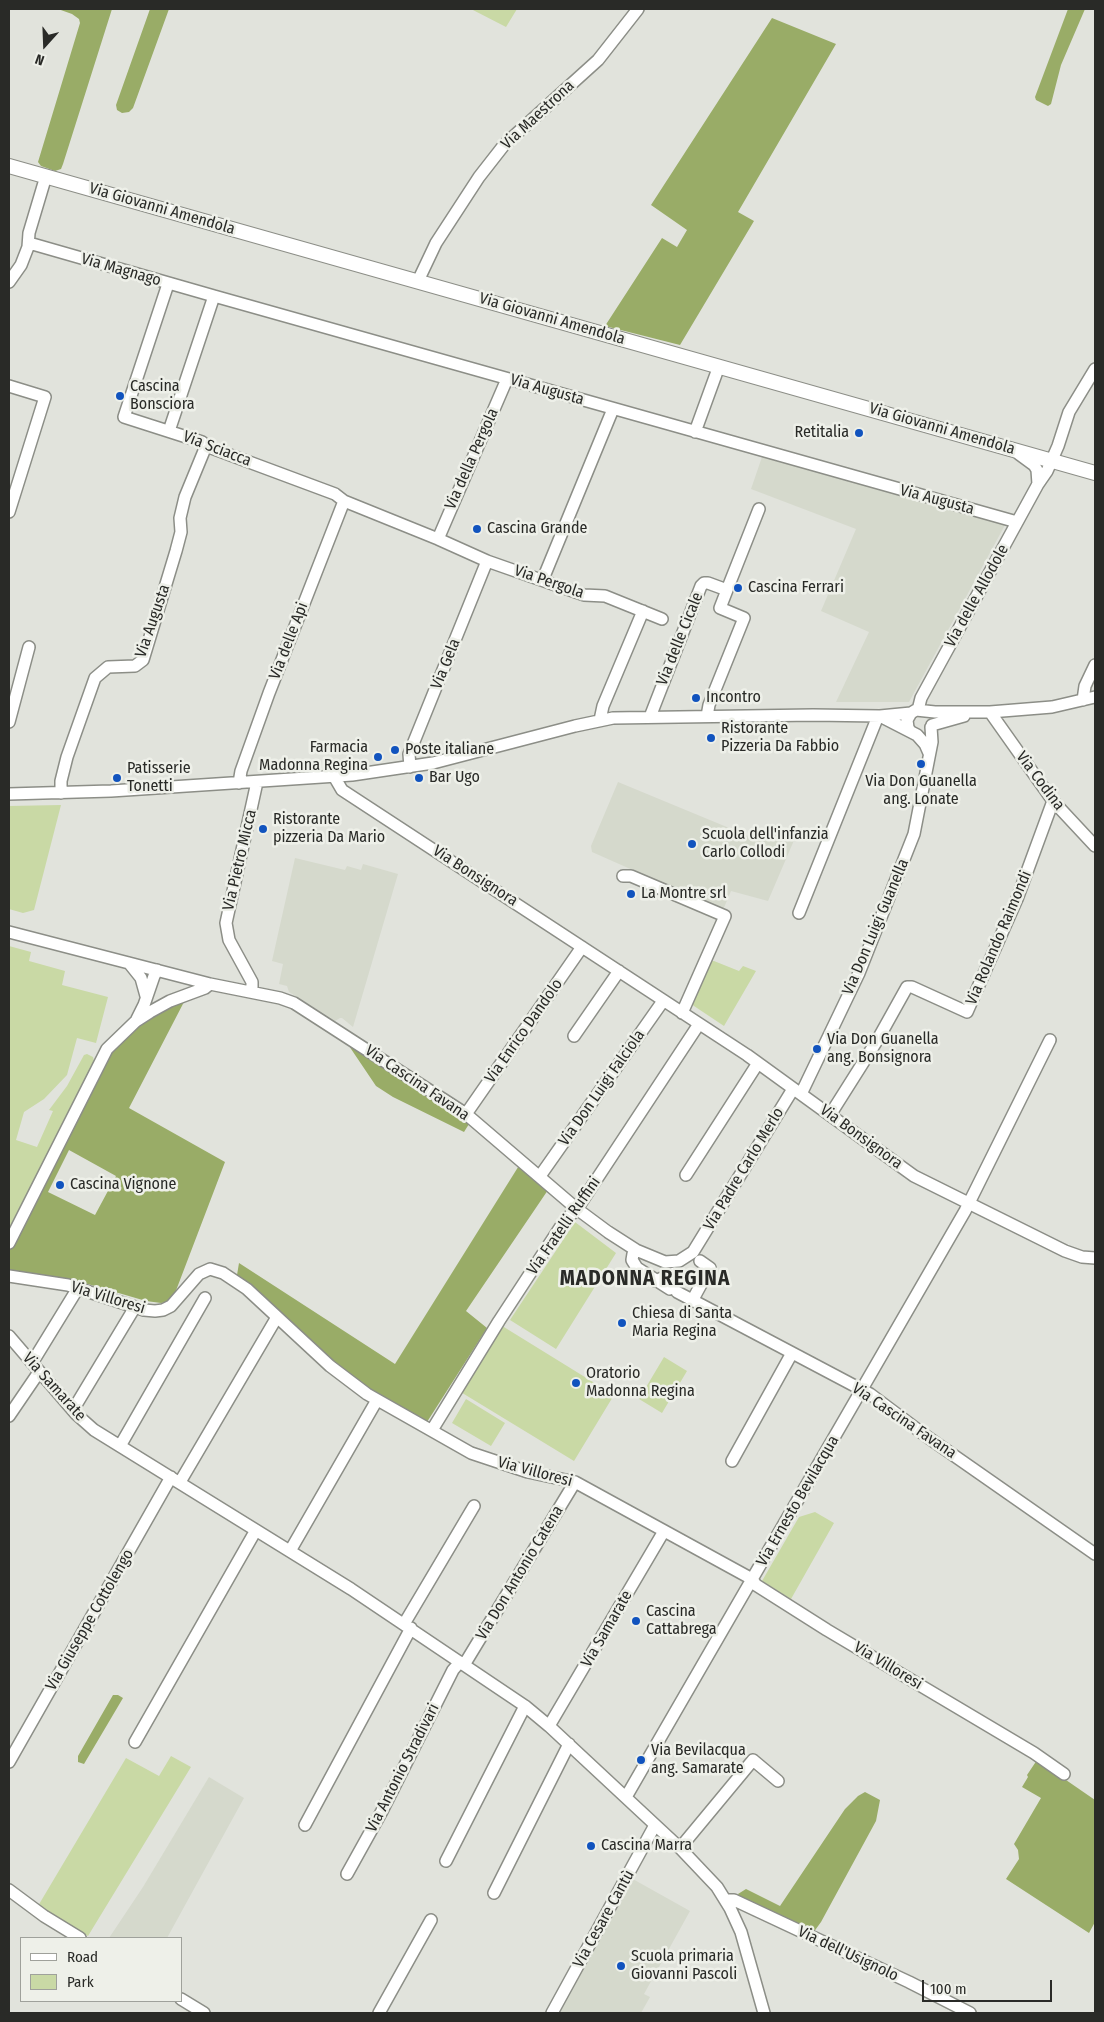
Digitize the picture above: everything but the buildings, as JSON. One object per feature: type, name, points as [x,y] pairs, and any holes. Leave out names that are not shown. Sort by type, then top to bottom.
[{"type":"main road","name":"Via Giovanni Amendola","points":[[9,166],[1095,473]]},
{"type":"street","name":"Via Maestrona","points":[[418,281],[436,242],[479,177],[504,145],[598,60],[638,9]]},
{"type":"street","points":[[9,282],[21,265],[29,243],[29,233],[46,176]]},
{"type":"street","name":"Via Magnago","points":[[29,243],[214,296]]},
{"type":"street","name":"Via Sciacca","points":[[168,284],[124,417],[202,442],[206,446],[335,494],[344,501],[438,539]]},
{"type":"street","points":[[169,431],[214,296]]},
{"type":"street","name":"Via Augusta","points":[[214,296],[1017,522]]},
{"type":"street","points":[[695,432],[719,366]]},
{"type":"street","name":"Via delle Allodole","points":[[918,712],[921,698],[1052,460],[1067,417],[1095,369]]},
{"type":"street","name":"Via della Pergola","points":[[438,539],[507,378]]},
{"type":"street","points":[[9,386],[45,397],[9,512]]},
{"type":"street","points":[[543,580],[613,409]]},
{"type":"street","points":[[994,443],[1031,462],[1037,470],[1038,484]]},
{"type":"street","name":"Via Augusta","points":[[61,793],[61,781],[66,757],[96,678],[108,667],[135,666],[143,660],[181,532],[180,518],[185,497],[206,446]]},
{"type":"street","name":"Via delle Api","points":[[239,783],[241,771],[269,693],[344,501]]},
{"type":"street","name":"Via delle Cicale","points":[[650,717],[701,586],[704,583],[708,583],[727,590],[760,509]]},
{"type":"street","name":"Via Pergola","points":[[438,539],[487,561],[584,595],[605,596],[662,619]]},
{"type":"street","name":"Via Gela","points":[[410,767],[410,754],[487,561]]},
{"type":"street","points":[[707,716],[709,706],[744,618],[720,608],[727,590]]},
{"type":"street","points":[[600,720],[603,706],[643,611]]},
{"type":"street","points":[[9,722],[28,647]]},
{"type":"street","points":[[1083,700],[1085,686],[1095,665]]},
{"type":"street","points":[[9,794],[61,793],[335,778],[410,767],[600,720],[707,716],[879,716],[918,712],[976,713],[1044,708],[1095,697]]},
{"type":"street","points":[[918,712],[932,718],[932,726]]},
{"type":"street","points":[[918,712],[907,724],[929,753]]},
{"type":"street","name":"Via Codina","points":[[990,712],[1053,801],[1094,842]]},
{"type":"street","points":[[879,716],[914,733],[926,733],[932,726],[976,713]]},
{"type":"street","points":[[799,913],[879,716]]},
{"type":"street","name":"Via Don Luigi Guanella","points":[[797,1091],[859,973],[912,840],[932,742],[932,726]]},
{"type":"street","name":"Via Bonsignora","points":[[335,778],[342,790],[758,1063],[906,1170],[969,1204],[1065,1251],[1082,1257],[1095,1258]]},
{"type":"street","name":"Via Pietro Micca","points":[[252,992],[252,982],[229,940],[226,923],[257,782]]},
{"type":"street","name":"Via Rolando Raimondi","points":[[830,1115],[878,1039],[907,987],[912,987],[967,1012],[1016,899],[1053,801]]},
{"type":"street","points":[[623,876],[631,876],[725,916],[682,1013]]},
{"type":"street","name":"Via Cascina Favana","points":[[9,932],[210,984],[294,1002],[466,1114],[577,1209],[600,1227],[636,1250],[665,1262],[682,1260],[696,1249]]},
{"type":"street","name":"Via Enrico Dandolo","points":[[466,1114],[582,947]]},
{"type":"street","points":[[129,963],[143,982],[146,999]]},
{"type":"street","points":[[136,1020],[157,970]]},
{"type":"street","points":[[574,1036],[619,971]]},
{"type":"street","points":[[9,1243],[101,1060],[112,1044],[136,1020],[162,1005],[205,988],[210,984]]},
{"type":"street","name":"Via Don Luigi Falciola","points":[[540,1176],[663,1001]]},
{"type":"street","name":"Via Fratelli Ruffini","points":[[432,1430],[499,1321],[565,1220],[577,1209],[699,1024]]},
{"type":"street","points":[[969,1204],[1050,1040]]},
{"type":"street","points":[[686,1175],[758,1063]]},
{"type":"street","name":"Via Padre Carlo Merlo","points":[[696,1249],[797,1091]]},
{"type":"street","name":"Via Ernesto Bevilacqua","points":[[626,1797],[969,1204]]},
{"type":"street","name":"Via Cascina Favana","points":[[633,1254],[632,1260],[637,1268],[655,1281],[870,1394],[926,1436],[1095,1554]]},
{"type":"street","points":[[697,1303],[710,1268],[700,1261]]},
{"type":"street","name":"Via Villoresi","points":[[9,1276],[78,1288],[135,1307],[155,1311],[167,1308],[175,1302],[199,1274],[214,1270],[227,1274],[242,1284],[338,1373],[377,1400],[462,1448],[480,1456],[528,1472],[575,1482],[752,1579],[756,1585],[827,1630],[1026,1748],[1064,1774]]},
{"type":"street","points":[[655,1281],[674,1273]]},
{"type":"street","points":[[9,1416],[78,1288]]},
{"type":"street","points":[[120,1446],[205,1298]]},
{"type":"street","points":[[72,1410],[135,1307]]},
{"type":"street","points":[[175,1480],[277,1317]]},
{"type":"street","name":"Via Samarate","points":[[9,1336],[88,1426],[407,1626],[525,1706],[549,1726],[705,1873],[725,1900],[739,1926],[748,1949],[764,2013]]},
{"type":"street","points":[[732,1460],[792,1353]]},
{"type":"street","points":[[290,1551],[377,1400]]},
{"type":"street","name":"Via Giuseppe Cottolengo","points":[[9,1762],[175,1480]]},
{"type":"street","name":"Via Don Antonio Catena","points":[[462,1663],[575,1482]]},
{"type":"street","points":[[304,1825],[407,1626],[474,1506]]},
{"type":"street","points":[[135,1742],[256,1530]]},
{"type":"street","name":"Via Samarate","points":[[549,1726],[664,1531]]},
{"type":"street","name":"Via Antonio Stradivari","points":[[347,1874],[382,1811],[453,1670],[462,1663]]},
{"type":"street","points":[[446,1861],[525,1706]]},
{"type":"street","points":[[494,1893],[569,1744]]},
{"type":"street","points":[[680,1848],[753,1760],[778,1782]]},
{"type":"street","name":"Via Cesare Cantù","points":[[552,2013],[655,1825]]},
{"type":"street","points":[[9,1890],[44,1916],[78,1937]]},
{"type":"street","name":"Via dell'Usignolo","points":[[725,1900],[734,1900],[970,2013]]},
{"type":"street","points":[[379,2013],[431,1920]]},
{"type":"street","points":[[182,2000],[204,2013]]},
{"type":"shaded area","points":[[762,457],[1005,525],[909,702],[836,702],[869,632],[821,611],[856,529],[751,489]]},
{"type":"shaded area","name":"Scuola dell'infanzia Carlo Collodi","points":[[618,782],[763,842],[769,828],[795,838],[768,901],[731,891],[723,910],[592,852],[591,846]]},
{"type":"shaded area","points":[[295,858],[345,870],[347,866],[361,870],[363,864],[398,874],[353,1027],[342,1018],[335,1021],[289,992],[287,986],[279,984],[283,964],[272,961]]},
{"type":"shaded area","points":[[209,1777],[244,1798],[168,1937],[110,1937],[143,1887]]},
{"type":"shaded area","name":"Scuola primaria Giovanni Pascoli","points":[[631,1878],[690,1911],[644,1994],[650,1997],[641,2013],[556,2013]]},
{"type":"green space","points":[[58,9],[112,9],[63,164],[61,169],[55,171],[41,166],[38,162],[80,23],[79,19],[72,14]]},
{"type":"green space","points":[[150,9],[169,9],[133,108],[129,112],[122,113],[117,110],[116,105]]},
{"type":"green space","points":[[471,9],[517,9],[506,27]]},
{"type":"green space","points":[[1068,9],[1085,9],[1061,65],[1051,104],[1048,106],[1036,100],[1035,97]]},
{"type":"green space","points":[[772,18],[836,44],[738,212],[754,221],[680,345],[605,326],[662,238],[677,247],[687,230],[651,205]]},
{"type":"green space","points":[[61,805],[34,910],[23,913],[9,909],[9,806]]},
{"type":"green space","points":[[9,946],[31,952],[29,961],[65,971],[62,985],[108,997],[96,1043],[77,1038],[67,1075],[44,1099],[24,1112],[16,1140],[37,1147],[53,1111],[49,1110],[67,1086],[84,1055],[87,1054],[93,1057],[92,1066],[9,1234]]},
{"type":"green space","points":[[714,961],[739,971],[743,966],[756,971],[724,1026],[691,1004],[708,962]]},
{"type":"green space","points":[[185,1000],[129,1108],[225,1162],[172,1301],[161,1303],[146,1301],[74,1280],[9,1272],[9,1252],[112,1050],[158,1011]],"holes":[[[69,1150],[116,1176],[95,1215],[48,1192]]]},
{"type":"green space","points":[[345,1040],[421,1089],[469,1124],[464,1132],[393,1097],[376,1086]]},
{"type":"green space","points":[[520,1164],[548,1190],[466,1311],[487,1328],[427,1422],[387,1401],[343,1370],[237,1275],[239,1263],[395,1364]]},
{"type":"green space","points":[[575,1222],[616,1253],[556,1349],[510,1320]]},
{"type":"green space","points":[[499,1324],[614,1395],[574,1461],[459,1391]]},
{"type":"green space","points":[[664,1357],[687,1371],[662,1413],[639,1399]]},
{"type":"green space","points":[[466,1399],[505,1423],[491,1446],[452,1423]]},
{"type":"green space","points":[[815,1512],[834,1523],[791,1599],[762,1581],[799,1517]]},
{"type":"green space","points":[[113,1695],[123,1698],[84,1764],[78,1762],[78,1756]]},
{"type":"green space","points":[[171,1756],[191,1767],[88,1936],[38,1906],[126,1758],[159,1776]]},
{"type":"green space","points":[[1037,1760],[1095,1800],[1095,1922],[1089,1933],[1006,1879],[1019,1859],[1018,1850],[1014,1844],[1041,1798],[1022,1787]]},
{"type":"green space","points":[[865,1792],[880,1800],[876,1821],[821,1922],[813,1933],[740,1898],[738,1894],[746,1889],[780,1906],[845,1809]]},
{"type":"place","name":"Cascina Bonsciora","points":[[120,396]]},
{"type":"place","name":"Retitalia","points":[[859,433]]},
{"type":"place","name":"Cascina Grande","points":[[477,529]]},
{"type":"place","name":"Cascina Ferrari","points":[[738,588]]},
{"type":"place","name":"Incontro","points":[[696,698]]},
{"type":"place","name":"Ristorante Pizzeria Da Fabbio","points":[[711,738]]},
{"type":"place","name":"Poste italiane","points":[[395,750]]},
{"type":"place","name":"Farmacia Madonna Regina","points":[[378,757]]},
{"type":"place","name":"Via Don Guanella ang. Lonate","points":[[921,764]]},
{"type":"place","name":"Patisserie Tonetti","points":[[117,778]]},
{"type":"place","name":"Bar Ugo","points":[[419,778]]},
{"type":"place","name":"Ristorante pizzeria Da Mario","points":[[263,829]]},
{"type":"place","name":"Scuola dell'infanzia Carlo Collodi","points":[[692,844]]},
{"type":"place","name":"La Montre srl","points":[[631,894]]},
{"type":"place","name":"Via Don Guanella ang. Bonsignora","points":[[817,1049]]},
{"type":"place","name":"Cascina Vignone","points":[[60,1185]]},
{"type":"place","name":"Chiesa di Santa Maria Regina","points":[[622,1323]]},
{"type":"place","name":"Oratorio Madonna Regina","points":[[576,1383]]},
{"type":"place","name":"Cascina Cattabrega","points":[[636,1621]]},
{"type":"place","name":"Via Bevilacqua ang. Samarate","points":[[641,1760]]},
{"type":"place","name":"Cascina Marra","points":[[591,1846]]},
{"type":"place","name":"Scuola primaria Giovanni Pascoli","points":[[621,1966]]},
{"type":"district","name":"MADONNA REGINA","points":[[645,1279]]}]
